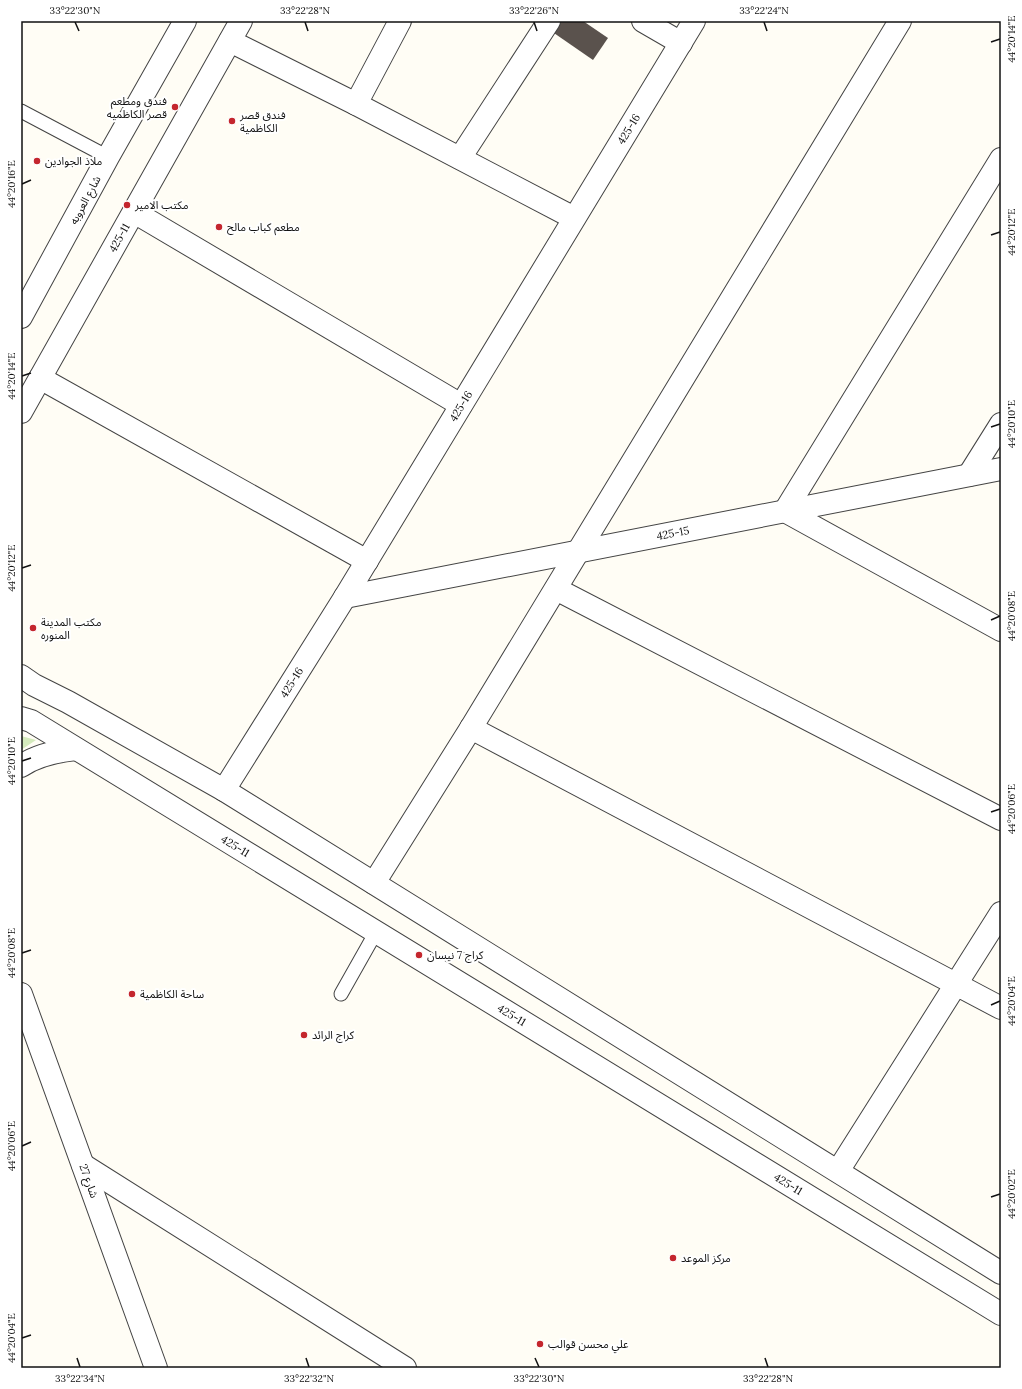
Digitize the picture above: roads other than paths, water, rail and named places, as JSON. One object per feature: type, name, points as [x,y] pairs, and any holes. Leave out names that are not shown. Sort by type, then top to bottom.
[{"type":"street","name":"شارع العروبه","points":[[21,317],[108,157],[185,21]]},
{"type":"street","name":"425-11","points":[[21,412],[241,21]]},
{"type":"street","points":[[356,104],[400,21]]},
{"type":"street","points":[[460,158],[549,21]]},
{"type":"street","points":[[643,21],[681,43]]},
{"type":"street","name":"425-16","points":[[224,790],[345,597],[694,21]]},
{"type":"street","points":[[374,883],[556,589],[900,21]]},
{"type":"street","points":[[230,41],[356,104],[574,218]]},
{"type":"street","points":[[1001,159],[785,511],[1001,630]]},
{"type":"street","points":[[134,212],[461,405]]},
{"type":"street","points":[[40,378],[367,561]]},
{"type":"street","points":[[968,475],[1001,424]]},
{"type":"street","name":"425-15","points":[[345,597],[1001,469]]},
{"type":"street","points":[[556,589],[1001,819]]},
{"type":"street","points":[[25,681],[68,702],[224,790],[1001,1273]]},
{"type":"street","name":"425-11","points":[[21,718],[30,721],[1001,1314]]},
{"type":"street","points":[[471,728],[1001,1008]]},
{"type":"street","points":[[21,766],[56,751],[76,749]]},
{"type":"street","points":[[838,1172],[1001,913]]},
{"type":"street","name":"شارع 27","points":[[21,994],[156,1368]]},
{"type":"street","points":[[83,1165],[405,1368]]},
{"type":"lane","points":[[21,111],[108,157]]},
{"type":"lane","points":[[341,994],[376,932]]},
{"type":"place","name":"فندق ومطعم قصر الكاظميه","points":[[175,107]]},
{"type":"place","name":"فندق قصر الكاظمية","points":[[232,121]]},
{"type":"place","name":"ملاذ الجوادين","points":[[37,161]]},
{"type":"place","name":"مكتب الامير","points":[[127,205]]},
{"type":"place","name":"مطعم كباب مالح","points":[[219,227]]},
{"type":"place","name":"مكتب المدينة المنوره","points":[[33,628]]},
{"type":"place","name":"كراج 7 نيسان","points":[[419,955]]},
{"type":"place","name":"ساحة الكاظمية","points":[[132,994]]},
{"type":"place","name":"كراج الرائد","points":[[304,1035]]},
{"type":"place","name":"مركز الموعد","points":[[673,1258]]},
{"type":"place","name":"علي محسن قوالب","points":[[540,1344]]}]
